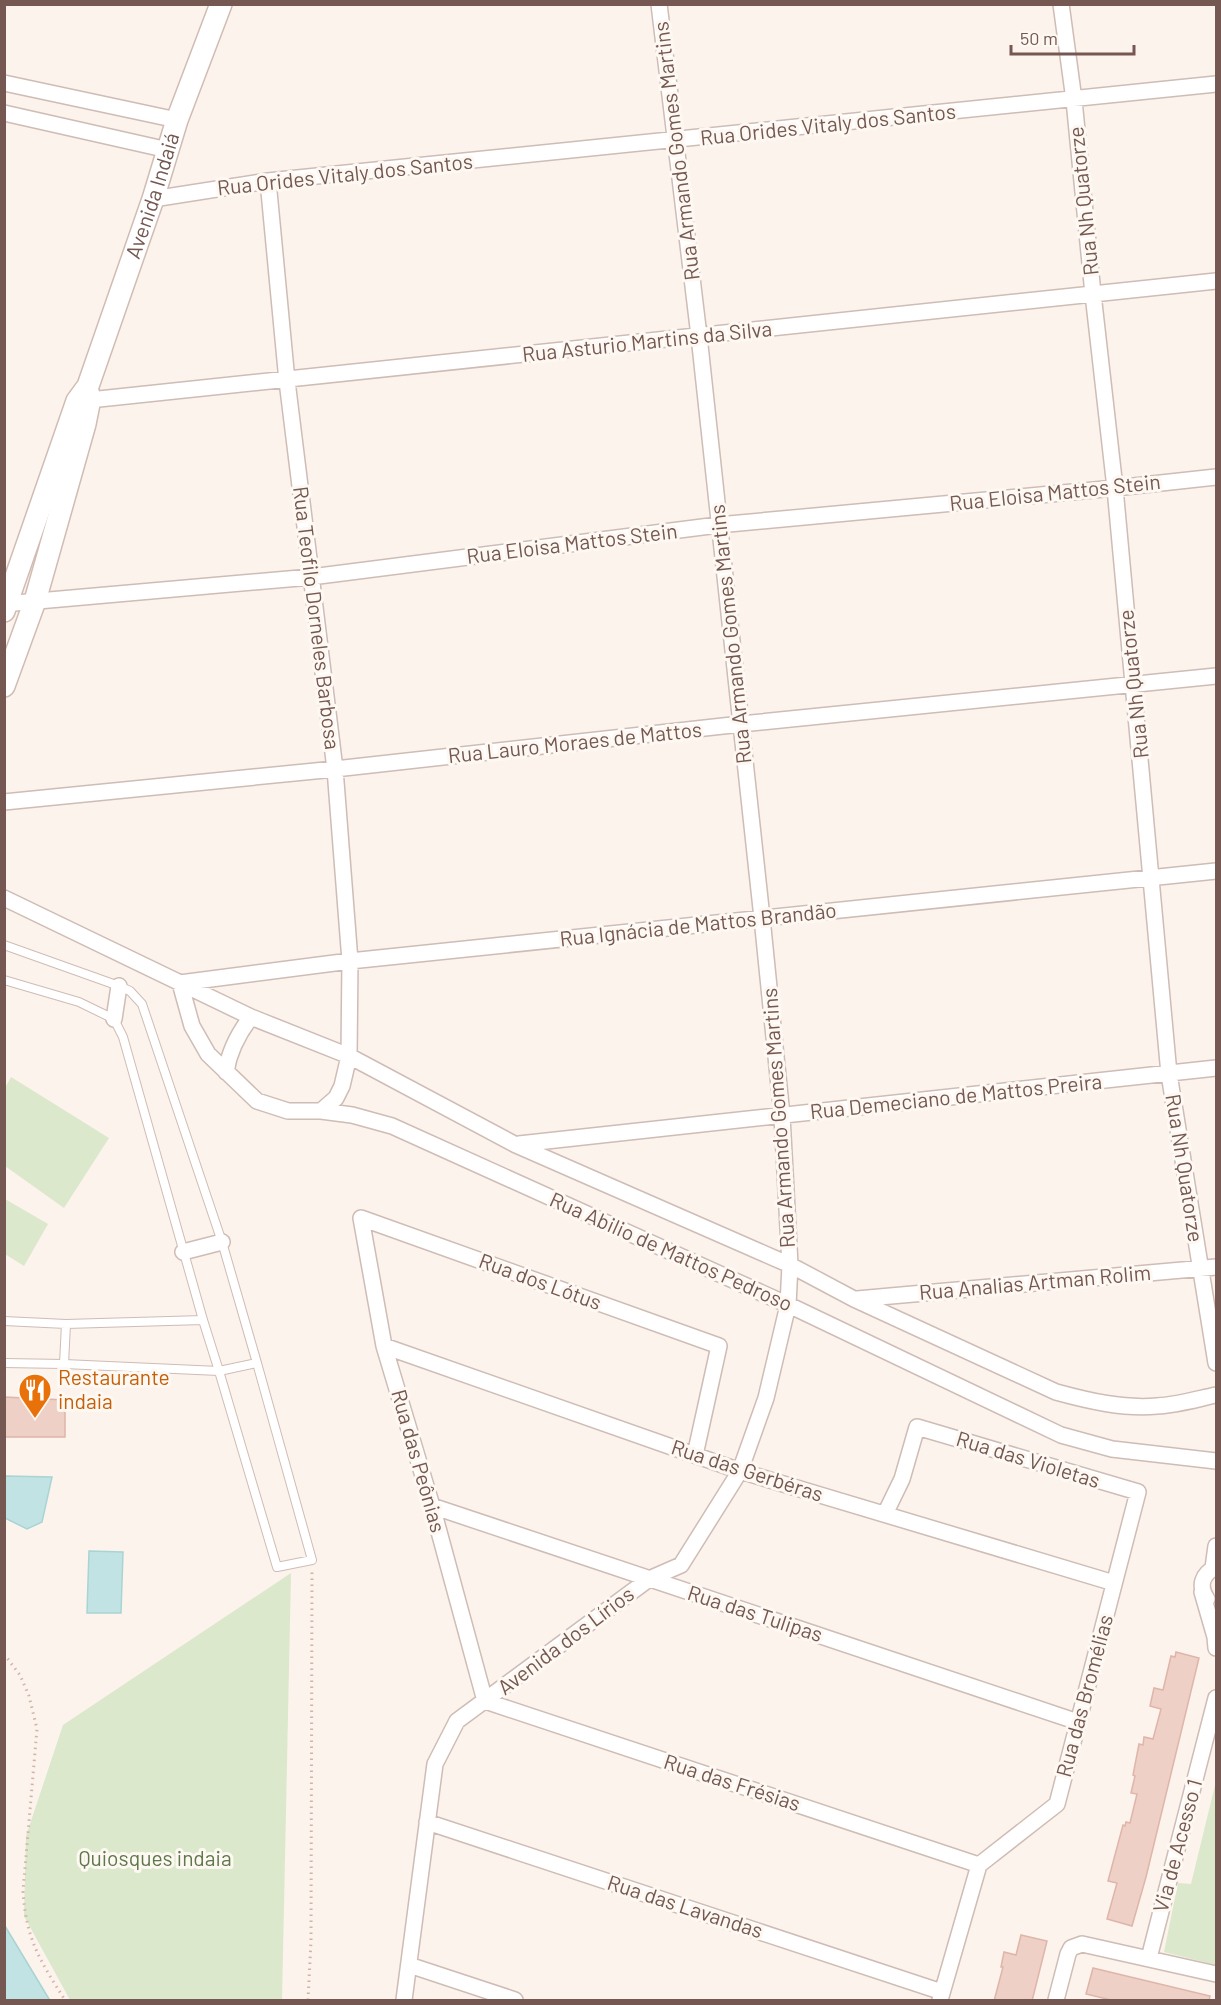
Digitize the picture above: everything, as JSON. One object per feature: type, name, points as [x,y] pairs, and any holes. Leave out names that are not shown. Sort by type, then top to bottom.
[{"type":"street","name":"Avenida Indaiá","points":[[5,607],[85,396],[153,199],[177,120],[220,4]]},
{"type":"street","name":"Rua Armando Gomes Martins","points":[[659,4],[699,336],[762,918],[782,1116],[792,1307]]},
{"type":"street","name":"Rua Nh Quatorze","points":[[1061,4],[1074,100],[1135,686],[1169,1074],[1216,1363]]},
{"type":"street","points":[[4,83],[177,120]]},
{"type":"street","name":"Rua Orides Vitaly dos Santos","points":[[153,199],[268,181],[1216,84]]},
{"type":"street","points":[[4,113],[168,150]]},
{"type":"street","name":"Rua Teofilo Dorneles Barbosa","points":[[268,181],[286,381],[335,769],[350,961],[349,1056],[342,1086],[336,1098],[321,1112]]},
{"type":"street","name":"Rua Asturio Martins da Silva","points":[[85,396],[286,381],[1216,281]]},
{"type":"street","name":"Avenida Indaiá","points":[[4,687],[35,601],[85,424],[85,396]]},
{"type":"street","name":"Rua Eloisa Mattos Stein","points":[[5,607],[35,601],[311,577],[718,525],[1216,477]]},
{"type":"street","name":"Rua Lauro Moraes de Mattos","points":[[4,802],[1216,676]]},
{"type":"street","name":"Rua Ignácia de Mattos Brandão","points":[[180,983],[350,961],[1216,871]]},
{"type":"street","name":"Rua Abilio de Mattos Pedroso","points":[[4,898],[251,1017],[349,1056],[516,1145],[790,1265],[854,1299],[1056,1392],[1121,1406],[1158,1406],[1216,1395]]},
{"type":"street","name":"Rua Abilio de Mattos Pedroso","points":[[180,983],[192,1026],[208,1054],[257,1101],[288,1111],[352,1115],[392,1126],[792,1307],[1061,1435],[1112,1449],[1216,1461]]},
{"type":"street","points":[[114,1019],[119,986]]},
{"type":"street","points":[[226,1072],[229,1055],[241,1030],[251,1017]]},
{"type":"street","name":"Rua Demeciano de Mattos Preira","points":[[516,1145],[1216,1068]]},
{"type":"street","name":"Rua das Peônias","points":[[361,1218],[384,1346],[432,1506],[485,1701]]},
{"type":"street","name":"Rua dos Lótus","points":[[361,1218],[719,1346],[695,1455]]},
{"type":"street","points":[[183,1252],[222,1242]]},
{"type":"street","name":"Rua Analias Artman Rolim","points":[[854,1299],[1216,1267]]},
{"type":"street","name":"Avenida dos Lírios","points":[[404,2001],[435,1764],[457,1721],[649,1579],[681,1565],[745,1473],[792,1307]]},
{"type":"street","name":"Rua das Gerbéras","points":[[384,1346],[745,1473],[1114,1583]]},
{"type":"street","name":"Rua das Violetas","points":[[885,1514],[902,1479],[917,1427],[1138,1492]]},
{"type":"street","name":"Rua das Bromélias","points":[[979,1865],[1057,1804],[1138,1492]]},
{"type":"street","name":"Rua das Tulipas","points":[[432,1506],[1078,1722]]},
{"type":"street","points":[[1216,1546],[1215,1568],[1205,1576],[1202,1586],[1216,1648]]},
{"type":"street","points":[[1202,1592],[1205,1598],[1216,1606]]},
{"type":"street","name":"Via de Acesso 1","points":[[1149,1958],[1216,1698]]},
{"type":"street","name":"Rua das Frésias","points":[[485,1701],[979,1865]]},
{"type":"street","name":"Rua das Lavandas","points":[[427,1822],[941,1996]]},
{"type":"street","points":[[941,1996],[979,1865]]},
{"type":"street","points":[[1056,2001],[1071,1948],[1082,1944],[1216,1974]]},
{"type":"street","points":[[409,1965],[515,2001]]},
{"type":"lane","points":[[4,945],[119,986],[130,991],[142,1004],[222,1242],[312,1560],[277,1567],[183,1252],[123,1036],[114,1019],[79,1002],[4,980]]},
{"type":"lane","points":[[4,1321],[66,1324],[203,1320]]},
{"type":"lane","points":[[64,1364],[66,1324]]},
{"type":"lane","points":[[4,1363],[219,1371],[257,1363]]},
{"type":"path","points":[[308,2001],[311,1941],[312,1560]]},
{"type":"path","points":[[4,1654],[20,1675],[29,1696],[37,1730],[26,1836],[24,1916],[39,1959],[65,2001]]},
{"type":"green space","points":[[11,1077],[109,1138],[64,1208],[5,1166],[5,1088]]},
{"type":"green space","points":[[5,1199],[48,1224],[24,1266],[5,1254]]},
{"type":"green space","name":"Quiosques indaia","points":[[291,1573],[282,2000],[70,2000],[24,1916],[26,1836],[63,1725]]},
{"type":"green space","points":[[1216,1781],[1216,1965],[1164,1952],[1178,1883],[1191,1884]]},
{"type":"water","points":[[5,1476],[52,1477],[42,1522],[27,1529],[5,1518]]},
{"type":"water","points":[[89,1551],[123,1552],[121,1613],[87,1613]]},
{"type":"water","points":[[5,1926],[49,1999],[50,2000],[5,2000]]},
{"type":"building","name":"Restaurante indaia","points":[[4,1397],[65,1400],[65,1437],[4,1437]]},
{"type":"building","points":[[1176,1652],[1199,1658],[1132,1926],[1107,1919],[1117,1883],[1108,1881],[1123,1825],[1125,1826],[1126,1822],[1130,1823],[1137,1794],[1131,1793],[1139,1744],[1143,1745],[1144,1737],[1153,1739],[1161,1709],[1150,1706],[1154,1688],[1163,1690],[1171,1656],[1175,1657]]},
{"type":"building","points":[[1021,1935],[1047,1941],[1032,2001],[994,2001],[1003,1967],[1001,1967],[1004,1952],[1016,1955]]},
{"type":"building","points":[[1093,1968],[1210,1996],[1209,2001],[1115,2001],[1086,1994]]},
{"type":"place","name":"Restaurante indaia","points":[[35,1419]]}]
